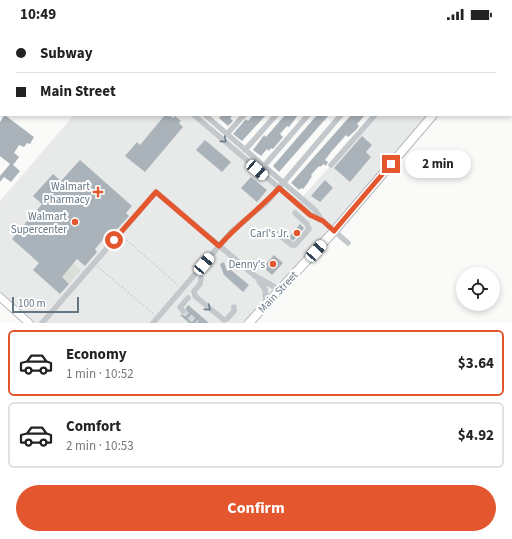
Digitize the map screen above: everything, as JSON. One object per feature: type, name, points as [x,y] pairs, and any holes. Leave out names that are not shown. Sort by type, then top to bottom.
[{"type":"highway","name":"Main Street","points":[[250,323],[334,231],[432,116]]},
{"type":"main road","points":[[0,297],[29,323]]},
{"type":"street","points":[[195,116],[310,215],[323,221]]},
{"type":"street","points":[[204,124],[209,116],[245,150],[315,210],[323,221],[348,243]]},
{"type":"street","points":[[227,134],[243,116]]},
{"type":"street","points":[[245,150],[275,116]]},
{"type":"street","points":[[264,166],[307,116]]},
{"type":"street","points":[[153,323],[235,228],[261,207],[279,188],[340,116]]},
{"type":"street","points":[[331,165],[374,116]]},
{"type":"street","points":[[42,323],[156,192],[255,276],[280,290]]},
{"type":"street","points":[[278,234],[292,245],[295,245],[309,229],[307,224],[295,213]]},
{"type":"street","points":[[255,276],[265,289],[266,306]]},
{"type":"street","points":[[201,278],[200,284],[194,291],[195,296],[224,320],[234,311],[234,307]]},
{"type":"street","points":[[183,311],[180,307],[188,298]]},
{"type":"path","points":[[119,234],[182,288]]},
{"type":"path","points":[[94,263],[158,317]]},
{"type":"shaded area","points":[[73,116],[200,116],[299,201],[374,116],[432,116],[249,323],[29,323],[0,297],[0,201]]},
{"type":"shaded area","points":[[73,263],[81,270],[69,284],[62,277]]},
{"type":"building","points":[[4,116],[34,137],[30,144],[27,143],[24,147],[19,145],[14,153],[19,157],[13,165],[20,171],[11,182],[4,177],[0,182],[0,176],[10,164],[0,156],[0,122]]},
{"type":"building","points":[[164,116],[170,116],[173,118],[175,116],[181,121],[179,123],[183,127],[145,172],[125,156],[137,142],[140,145]]},
{"type":"building","points":[[221,116],[232,116],[230,118],[233,121],[228,126],[219,118]]},
{"type":"building","points":[[252,116],[265,116],[242,141],[233,134],[246,119],[248,121]]},
{"type":"building","points":[[284,116],[297,116],[289,127],[287,126],[280,134],[283,137],[273,149],[271,148],[269,151],[267,149],[261,156],[253,150],[264,135],[266,137]]},
{"type":"building","points":[[316,116],[328,116],[279,172],[273,166]]},
{"type":"building","points":[[350,116],[364,116],[357,124],[359,126],[356,130],[348,137],[346,135],[331,152],[325,160],[328,162],[326,166],[324,164],[320,167],[319,166],[311,175],[312,176],[303,189],[301,188],[299,190],[291,183]]},
{"type":"building","points":[[362,136],[372,145],[366,152],[371,157],[350,182],[334,168]]},
{"type":"building","points":[[205,140],[231,162],[222,172],[196,150]]},
{"type":"building","name":"Walmart Supercenter","points":[[80,160],[132,206],[126,213],[129,216],[111,236],[108,234],[95,249],[97,252],[85,266],[77,259],[62,277],[69,284],[60,294],[33,270],[39,263],[12,239],[42,204],[33,196],[53,174],[61,181]]},
{"type":"building","points":[[251,177],[267,190],[257,202],[241,188]]},
{"type":"building","points":[[325,180],[333,188],[320,202],[311,196]]},
{"type":"building","name":"Carl's Jr.","points":[[300,224],[304,228],[293,241],[289,237]]},
{"type":"building","name":"Denny's","points":[[274,255],[283,263],[272,275],[263,267]]},
{"type":"building","points":[[224,262],[227,271],[231,270],[249,285],[243,292],[224,275],[220,264]]},
{"type":"building","points":[[188,305],[209,323],[189,323],[180,315],[186,314],[186,308]]},
{"type":"tunnel","points":[[183,311],[197,323]]},
{"type":"place","name":"Walmart Pharmacy","points":[[98,192]]},
{"type":"place","name":"Walmart Supercenter","points":[[75,222]]},
{"type":"place","name":"Carl's Jr.","points":[[297,233]]},
{"type":"place","name":"Denny's","points":[[273,264]]},
{"type":"route","points":[[114,240],[156,192],[219,246],[235,228],[267,202],[279,188],[310,215],[323,221],[334,231],[391,164]]}]
